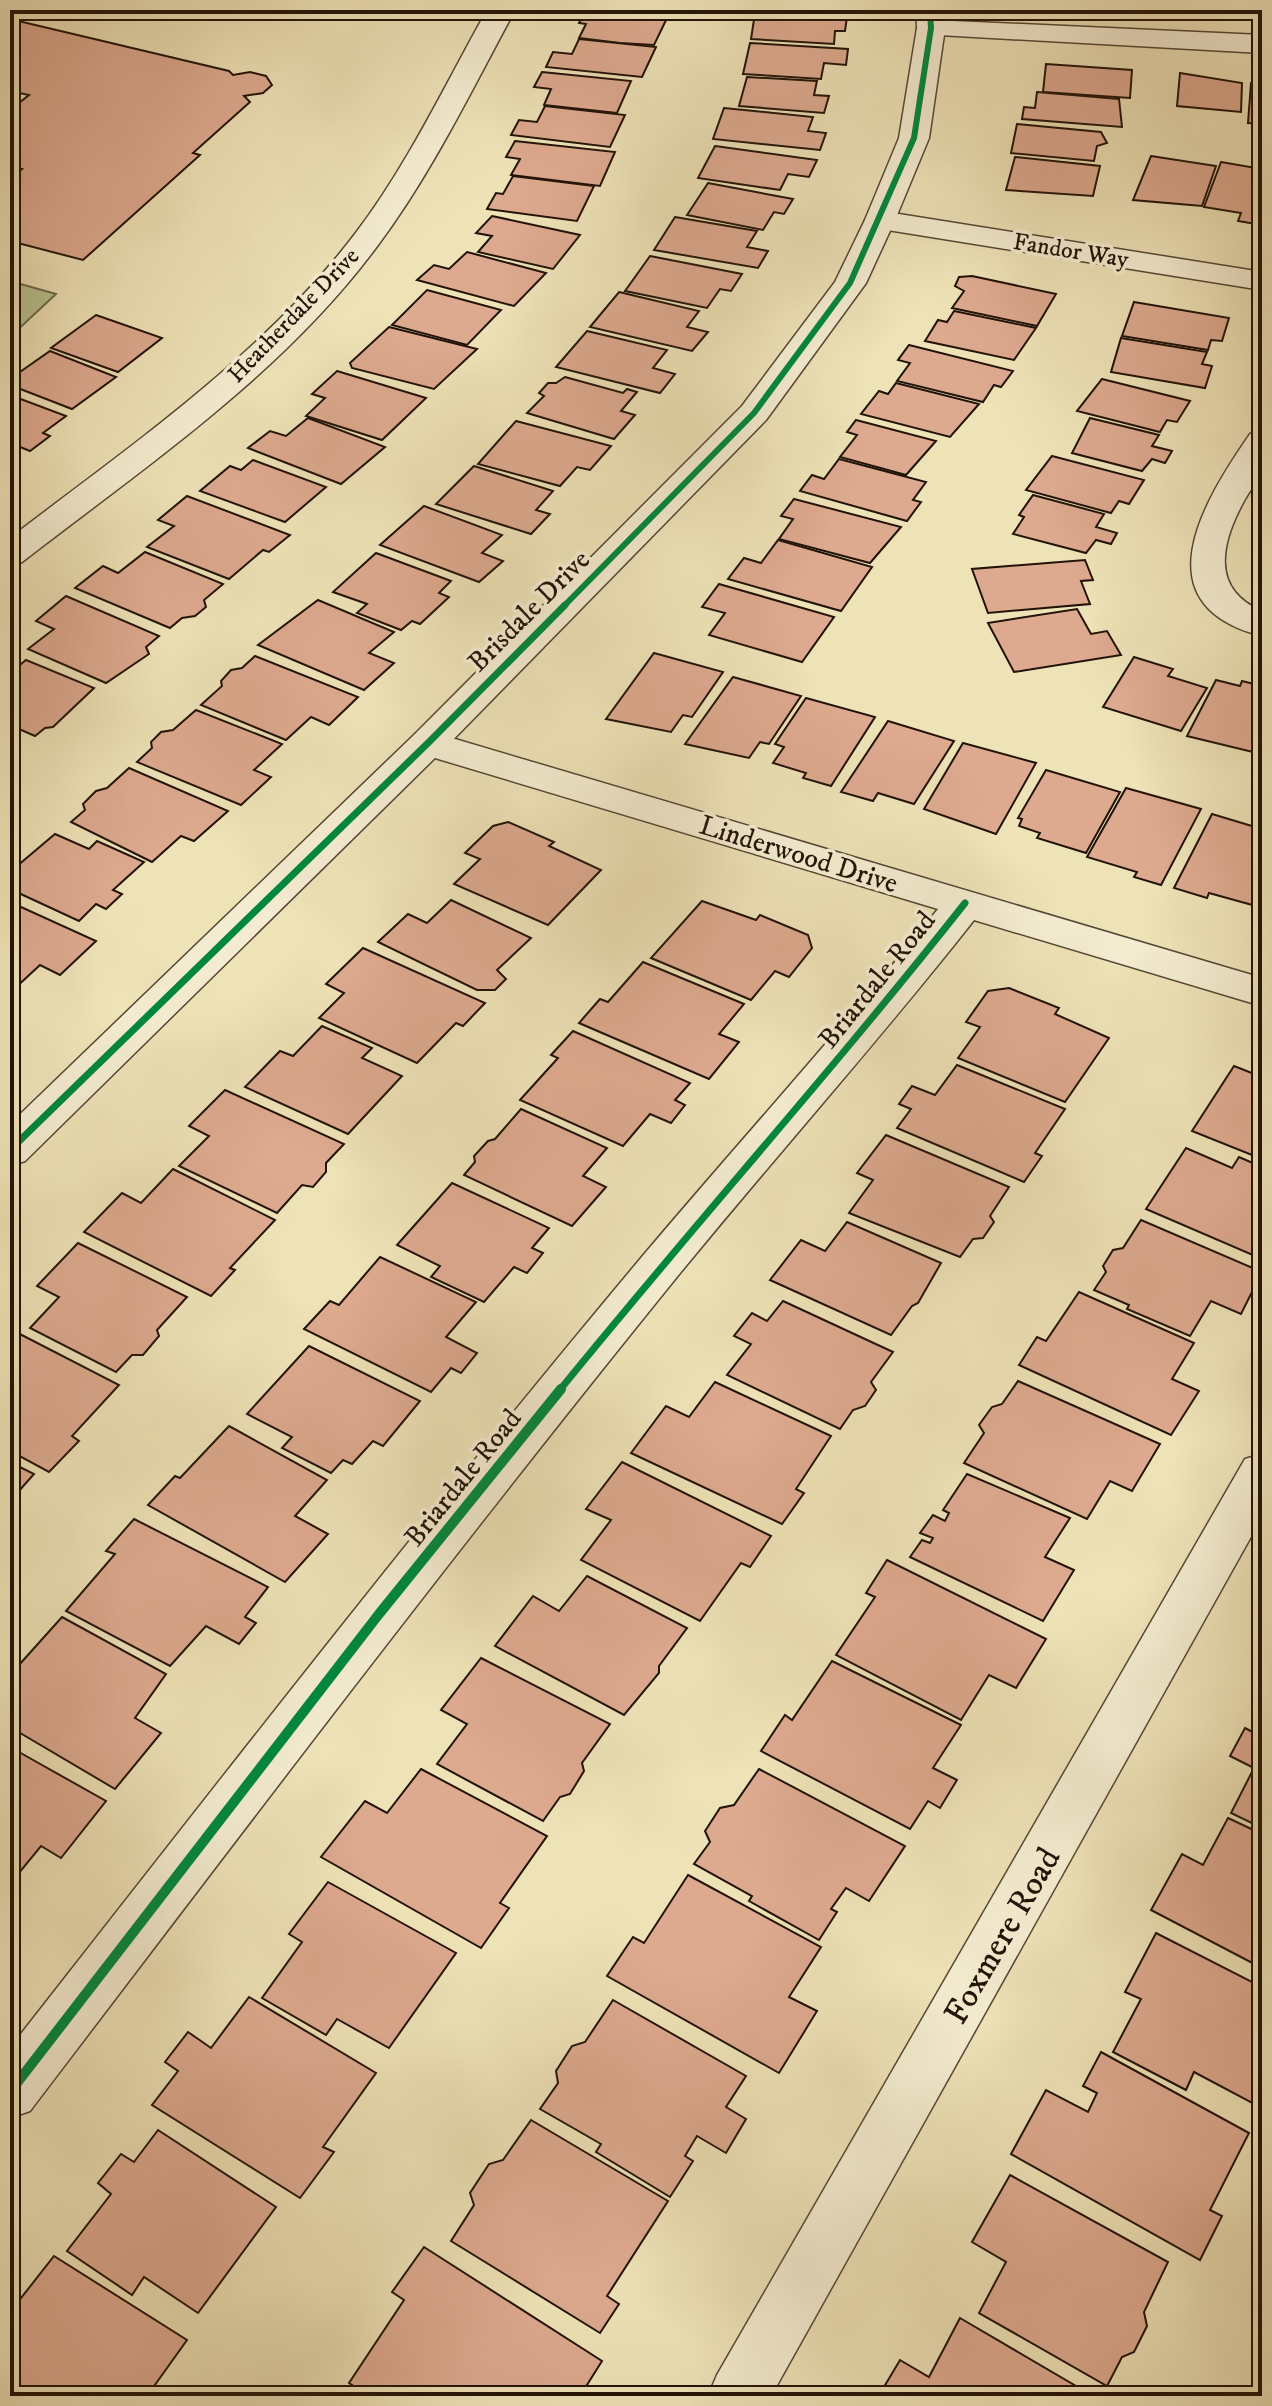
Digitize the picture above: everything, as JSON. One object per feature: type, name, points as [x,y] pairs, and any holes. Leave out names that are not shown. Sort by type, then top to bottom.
[{"type":"street","name":"Heatherdale Drive","points":[[10,555],[210,400],[304,311],[366,241],[413,170],[501,10]]},
{"type":"street","points":[[930,19],[1262,44]]},
{"type":"street","name":"Brisdale Drive","points":[[10,1150],[428,743],[754,413],[850,283],[880,220],[914,138],[930,19]]},
{"type":"street","name":"Fandor Way","points":[[880,220],[1262,281]]},
{"type":"street","points":[[1262,441],[1206,541],[1206,577],[1228,608],[1262,625]]},
{"type":"street","name":"Linderwood Drive","points":[[428,743],[1262,992]]},
{"type":"street","name":"Briardale Road","points":[[10,2092],[379,1614],[663,1263],[871,1022],[965,903]]},
{"type":"street","name":"Foxmere Road","points":[[738,2396],[1262,1473]]},
{"type":"green space","points":[[10,281],[56,294],[10,337]]},
{"type":"building","points":[[586,10],[668,16],[654,45],[620,43],[579,38],[586,24],[579,23]]},
{"type":"building","points":[[755,13],[847,17],[845,31],[835,31],[834,44],[751,39]]},
{"type":"building","points":[[10,19],[229,71],[233,75],[250,72],[266,76],[272,85],[263,93],[244,96],[250,102],[193,153],[200,155],[83,260],[10,241],[10,179],[22,169],[10,166],[10,110],[29,95],[10,91]]},
{"type":"building","points":[[579,39],[656,47],[642,77],[546,67],[553,52],[572,54]]},
{"type":"building","points":[[750,43],[848,49],[846,65],[824,63],[821,79],[743,74]]},
{"type":"building","points":[[1046,64],[1132,70],[1130,98],[1043,92]]},
{"type":"building","points":[[542,72],[631,81],[617,113],[544,105],[551,89],[534,87]]},
{"type":"building","points":[[1180,73],[1242,83],[1241,112],[1177,106]]},
{"type":"building","points":[[747,77],[817,81],[814,95],[829,96],[824,113],[739,106]]},
{"type":"building","points":[[1251,83],[1262,84],[1262,124],[1248,123]]},
{"type":"building","points":[[1037,92],[1119,99],[1122,127],[1022,119],[1024,107],[1035,108]]},
{"type":"building","points":[[545,106],[625,115],[610,147],[511,135],[519,120],[537,122]]},
{"type":"building","points":[[724,108],[813,117],[808,131],[826,133],[820,150],[713,139]]},
{"type":"building","points":[[1017,124],[1101,132],[1107,143],[1097,146],[1094,161],[1011,153]]},
{"type":"building","points":[[515,141],[615,152],[600,186],[511,175],[520,159],[506,157]]},
{"type":"building","points":[[715,146],[817,160],[809,177],[788,174],[780,190],[698,178]]},
{"type":"building","points":[[1151,156],[1216,166],[1202,206],[1133,200]]},
{"type":"building","points":[[1015,157],[1100,166],[1093,196],[1006,190]]},
{"type":"building","points":[[1221,162],[1262,169],[1262,225],[1238,221],[1241,213],[1204,207]]},
{"type":"building","points":[[513,176],[594,186],[577,221],[487,209],[496,193],[503,194]]},
{"type":"building","points":[[708,183],[793,199],[784,214],[774,212],[763,230],[687,215]]},
{"type":"building","points":[[492,216],[580,235],[553,269],[478,252],[492,236],[476,233]]},
{"type":"building","points":[[675,217],[757,231],[747,247],[768,251],[758,268],[654,250]]},
{"type":"building","points":[[467,252],[546,273],[514,306],[417,280],[434,265],[449,269]]},
{"type":"building","points":[[650,256],[742,274],[731,291],[720,289],[707,308],[625,291]]},
{"type":"building","points":[[972,276],[1056,294],[1037,326],[952,308],[964,291],[955,286],[959,277]]},
{"type":"building","points":[[427,290],[501,310],[467,345],[392,325]]},
{"type":"building","points":[[619,292],[699,311],[687,327],[708,332],[692,351],[590,327]]},
{"type":"building","points":[[1134,302],[1229,318],[1222,341],[1211,340],[1208,350],[1122,336]]},
{"type":"building","points":[[954,311],[1036,328],[1014,360],[925,341],[938,320],[947,322]]},
{"type":"building","points":[[96,315],[162,338],[118,372],[51,348]]},
{"type":"building","points":[[389,327],[477,349],[434,389],[352,368],[350,363]]},
{"type":"building","points":[[587,331],[667,350],[653,368],[675,374],[660,393],[556,367]]},
{"type":"building","points":[[1121,338],[1207,352],[1202,364],[1212,366],[1205,388],[1111,372]]},
{"type":"building","points":[[909,345],[1013,371],[1001,387],[994,385],[983,402],[897,381],[910,363],[898,360]]},
{"type":"building","points":[[50,351],[116,377],[72,409],[10,385],[10,379]]},
{"type":"building","points":[[337,371],[426,398],[382,440],[306,416],[325,398],[312,394]]},
{"type":"building","points":[[565,377],[623,393],[627,389],[637,392],[621,411],[635,415],[614,439],[527,413],[544,396],[539,393],[548,383],[556,383]]},
{"type":"building","points":[[1102,379],[1190,401],[1177,422],[1167,420],[1160,432],[1077,411]]},
{"type":"building","points":[[896,383],[979,404],[950,437],[861,414],[879,391],[888,394]]},
{"type":"building","points":[[10,395],[66,416],[43,433],[50,436],[30,451],[10,443]]},
{"type":"building","points":[[308,418],[385,447],[341,484],[248,448],[270,431],[286,436]]},
{"type":"building","points":[[1090,418],[1159,435],[1152,446],[1172,451],[1165,463],[1152,459],[1142,471],[1072,453]]},
{"type":"building","points":[[856,420],[936,441],[906,475],[840,457],[857,435],[847,432]]},
{"type":"building","points":[[516,421],[611,446],[590,470],[577,467],[560,486],[478,464]]},
{"type":"building","points":[[1052,456],[1144,480],[1129,504],[1119,501],[1111,513],[1026,490]]},
{"type":"building","points":[[839,459],[926,482],[913,500],[921,502],[907,521],[800,491],[812,475],[824,479]]},
{"type":"building","points":[[253,460],[326,487],[285,522],[200,491],[230,466],[241,470]]},
{"type":"building","points":[[474,466],[553,491],[536,510],[550,514],[531,534],[436,504]]},
{"type":"building","points":[[1033,495],[1104,514],[1096,527],[1117,533],[1111,544],[1096,540],[1086,553],[1013,534],[1024,517],[1019,515]]},
{"type":"building","points":[[187,496],[290,535],[269,552],[263,550],[229,579],[147,547],[174,526],[158,520]]},
{"type":"building","points":[[794,499],[901,527],[870,563],[779,539],[793,519],[781,516]]},
{"type":"building","points":[[424,506],[502,535],[482,553],[503,561],[479,582],[380,545]]},
{"type":"building","points":[[778,540],[872,567],[841,611],[728,579],[744,558],[761,563]]},
{"type":"building","points":[[145,552],[223,584],[204,600],[206,607],[195,616],[182,618],[170,628],[75,588],[103,566],[118,573]]},
{"type":"building","points":[[376,553],[451,581],[439,593],[449,597],[420,624],[412,621],[401,630],[357,613],[367,604],[333,592]]},
{"type":"building","points":[[1085,560],[1093,580],[1081,581],[1090,604],[988,613],[972,569]]},
{"type":"building","points":[[719,584],[834,617],[802,662],[709,635],[725,613],[702,607]]},
{"type":"building","points":[[66,596],[159,636],[146,647],[149,654],[106,683],[28,649],[54,629],[36,621]]},
{"type":"building","points":[[318,600],[394,632],[369,653],[394,663],[364,690],[258,645]]},
{"type":"building","points":[[1077,609],[1091,634],[1107,631],[1121,655],[1014,672],[988,623]]},
{"type":"building","points":[[654,653],[723,672],[692,717],[683,715],[671,732],[606,719]]},
{"type":"building","points":[[255,656],[358,697],[329,725],[311,717],[286,740],[201,705],[222,686],[221,681],[231,670],[242,668]]},
{"type":"building","points":[[1134,657],[1173,669],[1168,676],[1207,688],[1181,731],[1103,707]]},
{"type":"building","points":[[26,660],[94,688],[53,727],[45,728],[35,736],[10,725],[10,673]]},
{"type":"building","points":[[733,677],[801,696],[769,744],[760,742],[749,758],[685,744]]},
{"type":"building","points":[[1216,680],[1240,686],[1242,681],[1262,686],[1261,754],[1187,736]]},
{"type":"building","points":[[806,698],[875,717],[831,786],[803,778],[806,773],[773,763],[784,747],[775,744]]},
{"type":"building","points":[[196,710],[282,744],[254,770],[271,777],[241,805],[137,762],[152,748],[151,742],[161,732],[173,730]]},
{"type":"building","points":[[888,721],[954,741],[914,804],[878,793],[873,801],[841,792]]},
{"type":"building","points":[[963,743],[1036,763],[996,834],[924,809]]},
{"type":"building","points":[[129,768],[228,811],[194,841],[181,836],[152,862],[71,822],[85,810],[83,804],[96,791],[107,788]]},
{"type":"building","points":[[1046,770],[1120,792],[1086,853],[1037,838],[1040,833],[1019,826],[1022,819],[1018,818]]},
{"type":"building","points":[[1126,788],[1201,809],[1161,885],[1134,877],[1137,872],[1087,857]]},
{"type":"building","points":[[1212,814],[1262,829],[1262,893],[1256,906],[1209,893],[1207,898],[1174,888]]},
{"type":"building","points":[[508,822],[554,842],[549,846],[601,870],[548,925],[454,884],[480,859],[465,853],[493,826]]},
{"type":"building","points":[[55,834],[89,849],[97,841],[144,862],[113,890],[122,894],[106,909],[96,904],[79,921],[10,889],[10,872]]},
{"type":"building","points":[[451,900],[531,938],[497,970],[506,979],[495,990],[477,990],[378,942],[408,914],[427,923]]},
{"type":"building","points":[[702,901],[756,920],[760,915],[808,935],[812,948],[789,977],[775,971],[751,1000],[651,958]]},
{"type":"building","points":[[10,902],[96,941],[60,975],[40,965],[12,991]]},
{"type":"building","points":[[363,948],[485,1003],[463,1026],[456,1023],[417,1063],[319,1018],[344,993],[326,984]]},
{"type":"building","points":[[643,962],[744,1004],[719,1034],[739,1042],[709,1079],[579,1023],[600,999],[608,1002]]},
{"type":"building","points":[[1009,988],[1059,1008],[1055,1014],[1109,1038],[1065,1102],[958,1058],[980,1027],[966,1022],[988,991]]},
{"type":"building","points":[[322,1026],[372,1048],[362,1058],[402,1076],[348,1134],[245,1087],[280,1051],[293,1056]]},
{"type":"building","points":[[573,1031],[690,1083],[675,1100],[685,1105],[671,1123],[650,1114],[623,1146],[520,1100],[558,1058],[551,1055]]},
{"type":"building","points":[[957,1065],[1065,1109],[1035,1153],[1042,1156],[1024,1182],[897,1128],[911,1109],[899,1104],[912,1086],[935,1095]]},
{"type":"building","points":[[1234,1066],[1262,1077],[1262,1159],[1192,1131]]},
{"type":"building","points":[[225,1090],[344,1144],[326,1163],[326,1172],[313,1187],[302,1185],[277,1213],[179,1166],[209,1136],[189,1126]]},
{"type":"building","points":[[521,1109],[607,1148],[583,1176],[606,1187],[572,1226],[464,1175],[475,1162],[474,1156],[488,1141],[495,1139]]},
{"type":"building","points":[[886,1135],[1009,1187],[990,1216],[994,1222],[983,1238],[973,1239],[960,1257],[849,1213],[873,1180],[857,1173]]},
{"type":"building","points":[[1186,1148],[1232,1168],[1239,1157],[1262,1167],[1262,1259],[1146,1209]]},
{"type":"building","points":[[173,1169],[275,1220],[230,1268],[235,1270],[211,1296],[84,1232],[122,1193],[141,1203]]},
{"type":"building","points":[[452,1183],[549,1228],[532,1248],[543,1253],[527,1273],[514,1267],[484,1302],[431,1277],[440,1266],[397,1245]]},
{"type":"building","points":[[1141,1220],[1262,1272],[1241,1314],[1211,1301],[1190,1336],[1127,1309],[1129,1305],[1094,1290],[1106,1272],[1103,1266],[1113,1250],[1123,1248]]},
{"type":"building","points":[[847,1222],[941,1263],[918,1303],[912,1306],[891,1335],[770,1280],[801,1240],[825,1251]]},
{"type":"building","points":[[78,1243],[187,1297],[157,1330],[159,1336],[143,1355],[132,1355],[116,1372],[30,1328],[59,1297],[37,1286]]},
{"type":"building","points":[[380,1257],[476,1302],[446,1337],[477,1353],[461,1373],[451,1368],[431,1392],[304,1329],[330,1301],[339,1305]]},
{"type":"building","points":[[1079,1292],[1194,1343],[1172,1379],[1199,1391],[1171,1435],[1019,1365],[1037,1337],[1046,1341]]},
{"type":"building","points":[[783,1301],[893,1352],[871,1382],[876,1390],[865,1406],[853,1410],[840,1429],[727,1375],[751,1344],[734,1336],[752,1313],[767,1321]]},
{"type":"building","points":[[14,1331],[119,1385],[72,1436],[79,1441],[49,1472],[10,1451],[10,1335]]},
{"type":"building","points":[[309,1346],[420,1401],[383,1446],[373,1441],[352,1464],[343,1460],[331,1473],[282,1448],[292,1437],[247,1414]]},
{"type":"building","points":[[1018,1381],[1160,1444],[1132,1491],[1110,1481],[1087,1519],[964,1463],[984,1433],[979,1425],[992,1407],[1002,1404]]},
{"type":"building","points":[[715,1382],[831,1436],[796,1489],[804,1493],[782,1524],[631,1453],[666,1406],[689,1417]]},
{"type":"building","points":[[229,1426],[327,1480],[295,1516],[328,1534],[285,1582],[148,1505],[175,1476],[180,1478]]},
{"type":"building","points":[[10,1462],[34,1474],[10,1501]]},
{"type":"building","points":[[622,1462],[771,1536],[750,1567],[741,1563],[700,1621],[581,1560],[611,1520],[586,1509]]},
{"type":"building","points":[[967,1474],[1070,1518],[1045,1557],[1074,1570],[1043,1621],[910,1557],[922,1540],[930,1543],[933,1538],[920,1533],[933,1515],[945,1521],[949,1513],[943,1510]]},
{"type":"building","points":[[134,1519],[268,1587],[245,1617],[256,1623],[239,1644],[206,1626],[170,1666],[66,1611],[115,1554],[106,1551]]},
{"type":"building","points":[[887,1560],[1046,1639],[1016,1688],[989,1675],[961,1720],[836,1655],[875,1597],[866,1593]]},
{"type":"building","points":[[587,1576],[687,1628],[659,1666],[659,1673],[624,1715],[495,1646],[533,1596],[559,1611]]},
{"type":"building","points":[[62,1617],[166,1674],[135,1718],[161,1733],[115,1789],[10,1727],[10,1675]]},
{"type":"building","points":[[481,1658],[610,1724],[582,1763],[584,1771],[570,1794],[560,1797],[543,1821],[437,1764],[467,1724],[441,1710]]},
{"type":"building","points":[[832,1661],[961,1725],[933,1768],[957,1780],[940,1808],[928,1801],[910,1829],[761,1751],[785,1715],[792,1720]]},
{"type":"building","points":[[1245,1728],[1260,1736],[1262,1732],[1262,1828],[1231,1813],[1254,1768],[1230,1756]]},
{"type":"building","points":[[10,1747],[106,1801],[61,1858],[41,1846],[10,1884]]},
{"type":"building","points":[[421,1769],[547,1836],[500,1903],[509,1908],[481,1948],[321,1857],[365,1801],[387,1813]]},
{"type":"building","points":[[759,1769],[905,1846],[869,1901],[846,1888],[831,1909],[837,1912],[819,1940],[749,1901],[752,1896],[694,1864],[710,1842],[705,1831],[720,1808],[734,1805]]},
{"type":"building","points":[[1228,1818],[1262,1834],[1262,1968],[1151,1910],[1182,1854],[1203,1865]]},
{"type":"building","points":[[688,1875],[821,1947],[789,1997],[817,2011],[779,2073],[607,1976],[633,1937],[644,1943]]},
{"type":"building","points":[[328,1882],[456,1953],[389,2048],[337,2019],[326,2035],[262,1998],[302,1942],[289,1934]]},
{"type":"building","points":[[1156,1933],[1262,1987],[1262,2093],[1256,2105],[1194,2072],[1186,2090],[1113,2052],[1141,1999],[1125,1992]]},
{"type":"building","points":[[249,1997],[376,2073],[323,2147],[334,2152],[300,2198],[152,2105],[178,2071],[165,2062],[188,2032],[211,2048]]},
{"type":"building","points":[[613,2000],[746,2076],[726,2107],[746,2119],[726,2153],[697,2136],[685,2156],[693,2161],[670,2197],[596,2152],[601,2144],[540,2109],[558,2083],[556,2071],[572,2046],[585,2042]]},
{"type":"building","points":[[1101,2052],[1249,2133],[1210,2210],[1222,2216],[1200,2260],[1011,2154],[1046,2090],[1088,2112],[1097,2093],[1083,2086]]},
{"type":"building","points":[[531,2120],[668,2201],[607,2296],[619,2304],[600,2333],[451,2241],[474,2205],[470,2193],[489,2164],[503,2160]]},
{"type":"building","points":[[158,2130],[276,2207],[198,2313],[144,2277],[132,2295],[67,2251],[111,2194],[98,2183],[121,2154],[134,2162]]},
{"type":"building","points":[[1010,2175],[1168,2262],[1144,2312],[1147,2326],[1134,2352],[1122,2357],[1107,2386],[979,2313],[1006,2262],[972,2242]]},
{"type":"building","points":[[424,2247],[602,2361],[580,2396],[369,2396],[349,2383],[404,2300],[392,2292]]},
{"type":"building","points":[[54,2256],[187,2340],[147,2396],[10,2396],[10,2312]]},
{"type":"building","points":[[960,2318],[1093,2396],[888,2396],[881,2392],[900,2360],[929,2377]]},
{"type":"cycle path","points":[[10,1150],[428,743],[754,413],[850,283],[880,220],[914,138],[931,28],[930,10]]},
{"type":"cycle path","points":[[10,2092],[379,1614],[663,1263],[871,1022],[965,903]]}]
